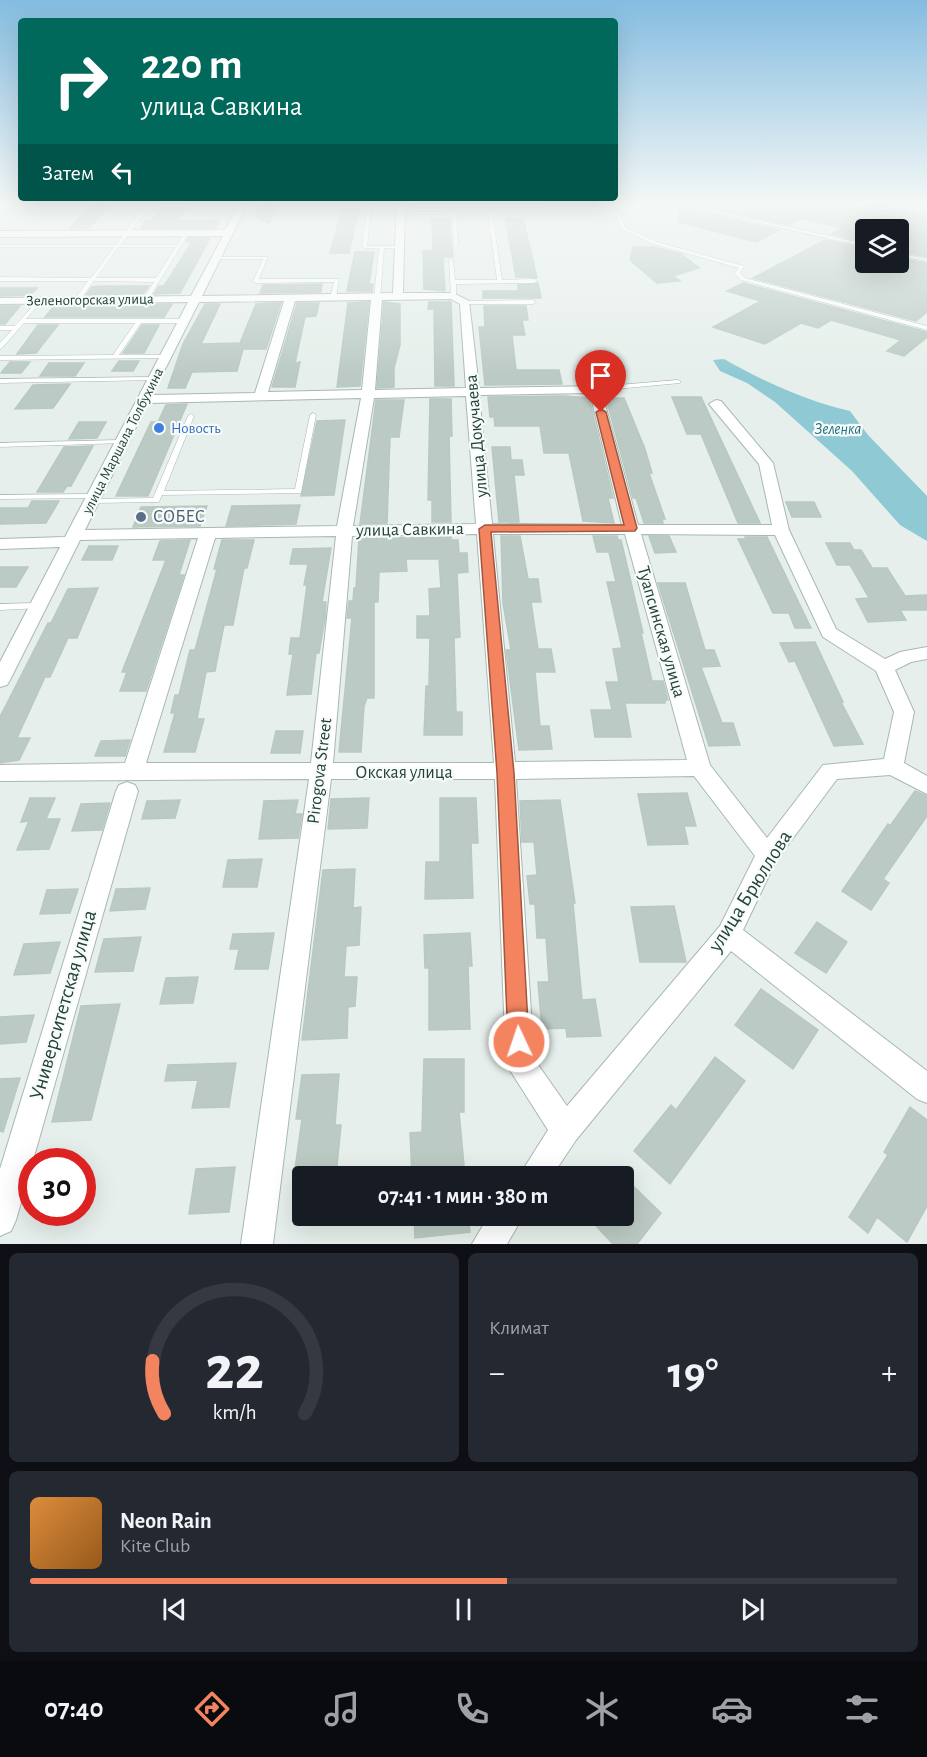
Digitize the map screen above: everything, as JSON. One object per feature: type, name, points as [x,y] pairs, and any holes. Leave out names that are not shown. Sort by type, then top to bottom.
[{"type":"street","name":"улица Маршала Толбухина","points":[[0,680],[215,261]]},
{"type":"street","name":"Pirogova Street","points":[[257,1244],[321,772],[344,532],[368,395],[396,261]]},
{"type":"street","points":[[260,397],[290,299]]},
{"type":"street","name":"Зеленогорская улица","points":[[0,301],[459,299]]},
{"type":"street","name":"улица Докучаева","points":[[459,299],[473,391],[506,773],[520,1064],[566,1130]]},
{"type":"street","points":[[145,399],[595,389]]},
{"type":"street","name":"Туапсинская улица","points":[[595,389],[631,528],[700,768],[768,855]]},
{"type":"street","points":[[716,404],[766,463],[781,530],[829,633],[884,667],[904,712],[893,767],[927,786]]},
{"type":"street","name":"улица Савкина","points":[[0,544],[74,538],[208,533],[631,528],[781,530]]},
{"type":"street","name":"Университетская улица","points":[[0,1220],[130,781],[208,533]]},
{"type":"street","points":[[884,667],[907,656],[927,653]]},
{"type":"street","name":"улица Брюллова","points":[[541,1166],[566,1130],[729,934],[768,855],[831,771],[893,767]]},
{"type":"street","name":"Окская улица","points":[[0,773],[130,781],[321,772],[506,773],[700,768]]},
{"type":"street","points":[[729,934],[927,1089]]},
{"type":"street","points":[[488,1244],[500,1226]]},
{"type":"lane","points":[[77,300],[106,261]]},
{"type":"lane","points":[[146,299],[170,261]]},
{"type":"lane","points":[[265,261],[256,281],[337,280],[333,298]]},
{"type":"lane","points":[[384,261],[388,298]]},
{"type":"lane","points":[[451,261],[453,282],[459,299],[533,302]]},
{"type":"lane","points":[[497,261],[500,281]]},
{"type":"lane","points":[[720,261],[742,267],[737,273],[743,279],[927,328]]},
{"type":"lane","points":[[0,279],[158,280]]},
{"type":"lane","points":[[453,282],[534,281]]},
{"type":"lane","points":[[0,347],[39,301]]},
{"type":"lane","points":[[22,321],[184,321]]},
{"type":"lane","points":[[115,357],[139,321]]},
{"type":"lane","points":[[0,328],[16,328]]},
{"type":"lane","points":[[0,358],[166,356]]},
{"type":"lane","points":[[0,381],[155,379]]},
{"type":"lane","points":[[595,389],[678,382]]},
{"type":"lane","points":[[159,493],[298,491],[313,415]]},
{"type":"lane","points":[[0,497],[156,500],[191,416]]},
{"type":"lane","points":[[0,445],[122,442]]},
{"type":"lane","points":[[0,607],[38,606]]},
{"type":"water","name":"Зеленка","points":[[724,359],[785,390],[850,411],[868,435],[927,496],[927,541],[900,525],[852,471],[775,402],[747,383],[720,371],[713,360]]},
{"type":"building","points":[[180,261],[197,261],[180,293],[154,294],[159,286],[164,286]]},
{"type":"building","points":[[353,261],[373,261],[369,284],[373,284],[372,291],[347,291]]},
{"type":"building","points":[[423,261],[443,261],[445,291],[424,289]]},
{"type":"building","points":[[513,261],[533,261],[537,278],[516,277]]},
{"type":"building","points":[[631,261],[690,261],[699,268],[673,276],[680,281],[657,283]]},
{"type":"building","points":[[785,261],[855,261],[855,273],[909,273],[909,261],[927,263],[927,312],[916,321],[753,278]]},
{"type":"building","points":[[538,283],[541,298],[483,298],[483,291],[518,291],[518,285]]},
{"type":"building","points":[[743,283],[927,332],[927,337],[904,356],[887,351],[901,340],[831,320],[818,328],[801,323],[765,344],[713,327],[761,301],[727,291]]},
{"type":"building","points":[[322,284],[321,292],[260,293],[263,285]]},
{"type":"building","points":[[149,286],[143,294],[86,295],[92,287]]},
{"type":"building","points":[[0,288],[37,288],[30,295],[0,296]]},
{"type":"building","points":[[369,302],[360,386],[337,387],[348,303]]},
{"type":"building","points":[[384,302],[400,304],[400,345],[394,368],[394,387],[377,388]]},
{"type":"building","points":[[429,302],[451,302],[454,386],[435,386],[434,309],[428,309]]},
{"type":"building","points":[[281,303],[266,349],[243,349],[237,371],[192,372],[185,388],[168,388],[183,344],[205,304],[220,304],[201,344],[240,343],[256,304]]},
{"type":"building","points":[[297,303],[319,303],[316,316],[305,317],[295,363],[300,362],[295,387],[272,387]]},
{"type":"building","points":[[172,304],[164,317],[45,317],[54,306]]},
{"type":"building","points":[[0,306],[20,306],[5,324],[0,324]]},
{"type":"building","points":[[484,306],[526,306],[528,320],[522,320],[525,335],[512,335],[516,370],[559,370],[562,384],[485,385],[479,327],[485,327]]},
{"type":"building","points":[[38,325],[58,325],[36,353],[17,354]]},
{"type":"building","points":[[142,325],[159,325],[144,353],[123,353]]},
{"type":"building","points":[[119,361],[139,361],[133,371],[112,371]]},
{"type":"building","points":[[10,362],[30,362],[21,373],[1,373]]},
{"type":"building","points":[[49,363],[84,363],[75,376],[40,376]]},
{"type":"building","points":[[70,384],[53,408],[15,409],[33,385]]},
{"type":"building","points":[[488,397],[589,398],[613,498],[608,498],[614,523],[583,521],[569,453],[544,453],[540,426],[495,426],[494,417],[490,417]]},
{"type":"building","points":[[672,397],[701,397],[760,523],[738,523],[701,434],[687,434]]},
{"type":"building","points":[[606,398],[624,398],[645,449],[652,473],[649,473],[665,519],[662,519],[663,523],[644,523],[636,498],[633,498]]},
{"type":"building","points":[[430,399],[451,399],[452,436],[449,436],[451,522],[432,522],[432,500],[428,500]]},
{"type":"building","points":[[376,400],[404,400],[399,437],[390,437],[387,523],[360,524]]},
{"type":"building","points":[[187,404],[148,496],[116,496],[151,422],[158,422],[166,405]]},
{"type":"building","points":[[345,420],[334,495],[301,496],[317,421]]},
{"type":"building","points":[[79,422],[106,422],[97,438],[69,439]]},
{"type":"building","points":[[93,446],[71,486],[67,486],[63,492],[37,492],[64,447]]},
{"type":"building","points":[[492,447],[510,447],[511,460],[522,460],[524,475],[514,475],[519,522],[499,522]]},
{"type":"building","points":[[32,501],[59,501],[46,523],[0,524],[0,508],[28,508]]},
{"type":"building","points":[[786,502],[814,502],[821,517],[792,517]]},
{"type":"building","points":[[300,505],[296,524],[226,526],[232,506]]},
{"type":"building","points":[[207,506],[200,526],[133,527],[141,507]]},
{"type":"building","points":[[501,536],[520,536],[528,579],[538,579],[541,602],[531,602],[538,649],[551,649],[555,672],[535,672],[540,726],[549,726],[552,749],[519,750],[506,650],[511,650],[503,603]]},
{"type":"building","points":[[593,536],[617,536],[618,540],[621,540],[652,681],[663,681],[668,700],[665,700],[665,703],[625,703],[631,737],[595,737],[591,710],[612,710],[606,682],[619,682],[613,649],[622,648],[607,582],[616,582],[609,552],[597,552]]},
{"type":"building","points":[[649,536],[669,536],[676,552],[655,553]]},
{"type":"building","points":[[451,537],[451,540],[458,540],[459,553],[467,553],[468,572],[457,573],[460,637],[454,638],[456,712],[462,712],[462,735],[424,735],[426,686],[429,686],[430,638],[417,638],[417,616],[430,616],[429,589],[441,588],[439,559],[406,559],[407,571],[379,572],[378,602],[374,602],[374,698],[367,698],[364,706],[361,752],[339,752],[352,618],[347,618],[349,601],[353,601],[354,588],[356,588],[359,538]]},
{"type":"building","points":[[745,537],[767,537],[811,628],[795,628],[789,613],[773,613],[738,539],[746,539]]},
{"type":"building","points":[[190,540],[179,575],[184,575],[146,691],[120,691],[127,672],[122,672],[166,560],[153,560],[160,541]]},
{"type":"building","points":[[222,540],[254,540],[247,568],[244,568],[233,625],[224,625],[215,671],[206,672],[197,719],[204,719],[195,752],[164,752],[175,713],[171,713],[175,695],[179,695],[190,650],[195,650],[217,569],[214,569]]},
{"type":"building","points":[[826,543],[850,543],[854,550],[861,550],[872,568],[887,568],[905,596],[927,595],[927,610],[900,610],[906,620],[868,622],[856,599],[869,598],[850,565],[837,565]]},
{"type":"building","points":[[89,546],[118,546],[112,560],[82,560]]},
{"type":"building","points":[[331,548],[322,602],[326,602],[325,619],[319,653],[316,653],[311,694],[287,695],[293,654],[289,654],[291,638],[300,638],[308,564],[290,564],[293,549]]},
{"type":"building","points":[[0,567],[28,567],[16,587],[0,587]]},
{"type":"building","points":[[658,583],[685,583],[705,650],[714,650],[720,666],[701,667],[722,723],[733,723],[740,745],[709,746]]},
{"type":"building","points":[[98,588],[77,638],[68,638],[50,677],[45,677],[17,738],[30,738],[19,760],[0,763],[0,717],[48,623],[51,623],[68,589]]},
{"type":"building","points":[[815,642],[843,702],[841,702],[863,744],[834,746],[795,661],[789,662],[780,643]]},
{"type":"building","points":[[276,731],[303,731],[300,753],[271,753]]},
{"type":"building","points":[[130,740],[125,756],[95,756],[101,741]]},
{"type":"building","points":[[915,791],[927,796],[927,816],[883,879],[889,883],[871,910],[842,891],[888,824],[890,826]]},
{"type":"building","points":[[687,793],[696,826],[684,826],[688,844],[648,845],[638,794]]},
{"type":"building","points":[[30,798],[55,798],[46,819],[60,819],[49,849],[17,850],[29,821],[21,822]]},
{"type":"building","points":[[369,798],[367,828],[328,829],[331,799]]},
{"type":"building","points":[[440,798],[476,798],[478,843],[471,843],[473,898],[425,899],[426,862],[440,862]]},
{"type":"building","points":[[180,800],[175,818],[142,819],[147,801]]},
{"type":"building","points":[[298,800],[295,814],[302,814],[298,838],[259,839],[264,801]]},
{"type":"building","points":[[560,800],[575,903],[573,903],[582,1000],[595,999],[601,1036],[567,1037],[566,1028],[542,1029],[538,982],[549,982],[546,938],[537,938],[535,904],[530,904],[527,876],[537,875],[534,842],[522,842],[520,801]]},
{"type":"building","points":[[110,803],[102,830],[72,831],[81,804]]},
{"type":"building","points":[[262,859],[257,887],[223,887],[228,860]]},
{"type":"building","points":[[355,869],[353,908],[361,907],[359,945],[346,946],[344,977],[357,977],[355,1006],[348,1007],[347,1038],[302,1040],[323,870]]},
{"type":"building","points":[[150,888],[145,909],[110,911],[116,889]]},
{"type":"building","points":[[78,889],[70,913],[40,914],[47,890]]},
{"type":"building","points":[[674,906],[686,962],[640,962],[631,907]]},
{"type":"building","points":[[817,922],[847,942],[826,973],[795,953]]},
{"type":"building","points":[[274,933],[268,969],[235,969],[239,949],[230,949],[233,934]]},
{"type":"building","points":[[470,933],[472,966],[468,966],[470,1029],[429,1030],[429,968],[425,968],[424,935]]},
{"type":"building","points":[[141,937],[133,971],[95,972],[104,939]]},
{"type":"building","points":[[60,942],[50,973],[14,975],[24,944]]},
{"type":"building","points":[[198,977],[193,1003],[160,1004],[166,978]]},
{"type":"building","points":[[761,989],[818,1030],[793,1069],[735,1025]]},
{"type":"building","points":[[120,1004],[91,1120],[52,1122],[81,1006]]},
{"type":"building","points":[[34,1015],[26,1042],[0,1044],[0,1017]]},
{"type":"building","points":[[715,1057],[745,1081],[670,1184],[634,1151],[671,1105],[676,1110]]},
{"type":"building","points":[[424,1059],[464,1059],[464,1112],[459,1112],[464,1166],[412,1166],[410,1133],[422,1132]]},
{"type":"building","points":[[236,1063],[229,1107],[192,1108],[198,1080],[165,1081],[168,1065]]},
{"type":"building","points":[[339,1074],[335,1125],[341,1125],[337,1166],[295,1166],[302,1119],[296,1119],[302,1075]]},
{"type":"building","points":[[20,1078],[3,1132],[0,1131],[0,1079]]},
{"type":"building","points":[[910,1107],[927,1120],[927,1206],[907,1242],[877,1217],[868,1233],[849,1217],[888,1155],[884,1152]]},
{"type":"building","points":[[235,1167],[229,1212],[189,1214],[196,1169]]},
{"type":"building","points":[[634,1187],[661,1213],[637,1244],[613,1244],[596,1226],[634,1226]]},
{"type":"building","points":[[414,1226],[469,1226],[470,1232],[415,1238]]},
{"type":"place","name":"Новость","points":[[159,428]]},
{"type":"place","name":"СОБЕС","points":[[141,517]]},
{"type":"route","points":[[519,1042],[506,773],[485,529],[631,528],[601,412]]}]
